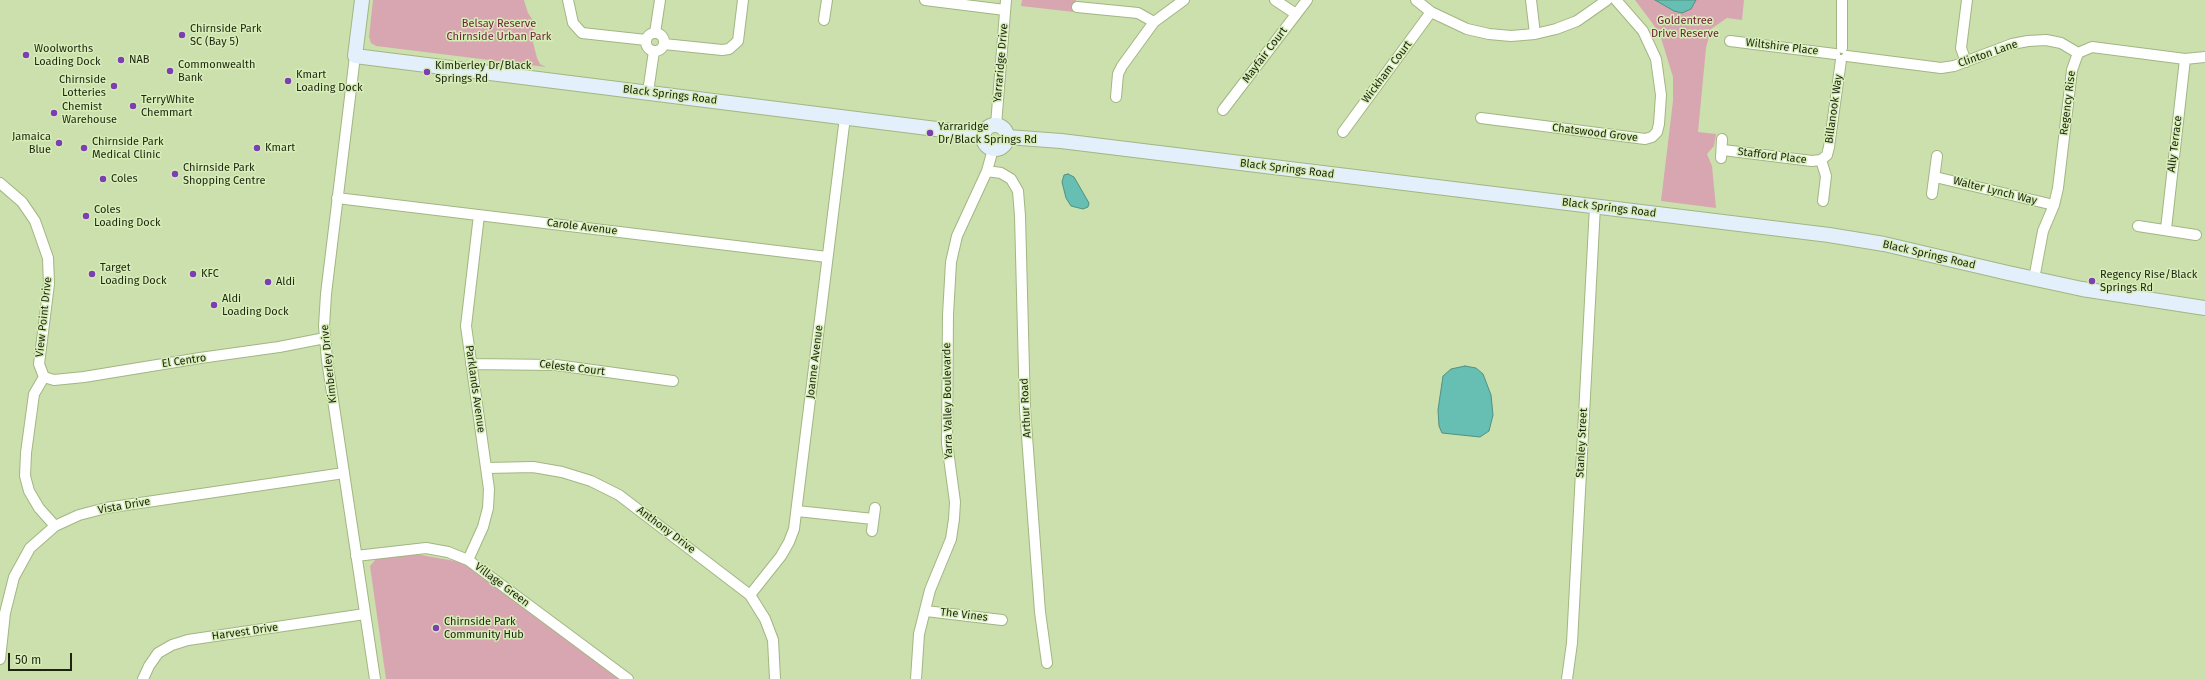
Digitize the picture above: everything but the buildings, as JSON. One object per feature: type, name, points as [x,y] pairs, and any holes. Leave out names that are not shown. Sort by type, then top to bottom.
[{"type":"main road","name":"Kimberley Drive","points":[[355,56],[362,0]]},
{"type":"main road","name":"Black Springs Road","points":[[355,56],[845,116],[984,135]]},
{"type":"main road","points":[[996,125],[1005,130],[1007,137],[1003,146],[993,149],[985,142],[984,135],[986,129],[996,125]]},
{"type":"main road","name":"Black Springs Road","points":[[1007,137],[1069,142],[1594,206],[1884,244],[2034,279],[2205,308]]},
{"type":"street","points":[[568,0],[573,23],[582,33],[646,40]]},
{"type":"street","points":[[664,44],[729,49],[738,41],[743,0]]},
{"type":"street","points":[[824,20],[827,0]]},
{"type":"street","points":[[925,0],[1006,5]]},
{"type":"street","points":[[1116,97],[1118,74],[1122,66],[1154,22],[1184,0]]},
{"type":"street","points":[[1275,0],[1296,14]]},
{"type":"street","name":"Mayfair Court","points":[[1223,110],[1307,0]]},
{"type":"street","points":[[1416,0],[1431,12],[1467,29],[1489,34],[1511,36],[1536,34],[1556,30],[1577,21],[1607,0]]},
{"type":"street","points":[[1531,0],[1536,34]]},
{"type":"street","name":"Chatswood Grove","points":[[1481,118],[1645,139],[1652,137],[1657,132],[1660,124],[1661,83],[1656,59],[1644,31],[1616,0]]},
{"type":"street","name":"Billanook Way","points":[[1821,160],[1827,155],[1829,147],[1841,55],[1842,0]]},
{"type":"street","points":[[1966,62],[1961,48],[1967,0]]},
{"type":"street","points":[[655,33],[658,3]]},
{"type":"street","name":"Yarraridge Drive","points":[[996,125],[1006,5]]},
{"type":"street","points":[[1077,7],[1138,13],[1154,22]]},
{"type":"street","name":"Wickham Court","points":[[1342,132],[1431,12]]},
{"type":"street","points":[[646,40],[650,35],[655,33]]},
{"type":"street","points":[[655,33],[662,37],[664,44]]},
{"type":"street","points":[[646,40],[648,47],[654,51]]},
{"type":"street","name":"Clinton Lane","points":[[1841,55],[1941,68],[1966,62],[1993,50],[2028,41],[2046,40],[2060,43],[2078,53]]},
{"type":"street","name":"Wiltshire Place","points":[[1730,41],[1841,55]]},
{"type":"street","points":[[654,51],[661,48],[664,44]]},
{"type":"street","points":[[2078,53],[2092,47],[2185,59],[2205,57]]},
{"type":"street","points":[[648,92],[654,51]]},
{"type":"street","name":"Regency Rise","points":[[2034,279],[2043,231],[2054,205],[2072,70],[2074,60],[2078,53]]},
{"type":"street","name":"Kimberley Drive","points":[[355,56],[326,294],[325,338],[375,679]]},
{"type":"street","name":"Ally Terrace","points":[[2166,230],[2185,59]]},
{"type":"street","name":"Joanne Avenue","points":[[750,595],[789,542],[797,511],[845,116]]},
{"type":"street","name":"Stafford Place","points":[[1722,139],[1722,154],[1812,161],[1821,160]]},
{"type":"street","name":"Yarra Valley Boulevarde","points":[[916,679],[919,634],[930,590],[951,538],[954,519],[954,502],[947,443],[948,309],[951,262],[956,236],[988,171],[993,149]]},
{"type":"street","points":[[1932,194],[1937,156]]},
{"type":"street","points":[[1821,160],[1826,176],[1823,201]]},
{"type":"street","name":"Arthur Road","points":[[988,171],[1001,173],[1011,179],[1018,192],[1020,216],[1025,409],[1040,605],[1047,663]]},
{"type":"street","name":"Walter Lynch Way","points":[[1935,177],[2054,205]]},
{"type":"street","name":"View Point Drive","points":[[0,183],[22,202],[35,221],[48,258],[49,284],[39,364],[44,377]]},
{"type":"street","name":"Carole Avenue","points":[[337,198],[827,257]]},
{"type":"street","name":"Stanley Street","points":[[1567,679],[1572,643],[1594,206]]},
{"type":"street","name":"Parklands Avenue","points":[[468,560],[483,527],[488,508],[487,468],[466,326],[479,215]]},
{"type":"street","points":[[2138,226],[2196,235]]},
{"type":"street","name":"El Centro","points":[[44,377],[54,380],[84,377],[279,347],[325,338]]},
{"type":"street","name":"Celeste Court","points":[[471,364],[556,364],[673,381]]},
{"type":"street","points":[[44,377],[34,394],[26,453],[25,476],[29,491],[39,508],[55,526]]},
{"type":"street","name":"Anthony Drive","points":[[487,468],[534,468],[562,472],[591,480],[619,495],[750,595],[765,619],[773,640],[775,679]]},
{"type":"street","name":"Vista Drive","points":[[0,659],[2,613],[14,577],[30,548],[55,526],[79,515],[106,508],[344,474]]},
{"type":"street","points":[[872,531],[875,508]]},
{"type":"street","points":[[797,511],[873,519]]},
{"type":"street","name":"Village Green","points":[[356,556],[426,548],[448,552],[468,560],[628,679]]},
{"type":"street","name":"The Vines","points":[[926,610],[1002,620]]},
{"type":"street","name":"Harvest Drive","points":[[142,679],[158,653],[172,645],[188,640],[365,614]]},
{"type":"green space","name":"Belsay Reserve Chirnside Urban Park","points":[[373,0],[524,0],[528,13],[534,22],[533,42],[537,58],[540,64],[546,67],[376,46],[371,43],[369,37]]},
{"type":"green space","points":[[1022,0],[1076,0],[1074,12],[1021,6]]},
{"type":"green space","name":"Goldentree Drive Reserve","points":[[1635,0],[1744,0],[1742,20],[1727,18],[1711,29],[1706,48],[1698,132],[1716,134],[1714,146],[1707,154],[1712,166],[1716,208],[1661,201],[1673,101],[1673,77],[1661,38],[1653,24]]},
{"type":"green space","points":[[415,554],[466,563],[619,679],[386,679],[370,566],[376,559]]},
{"type":"water","points":[[1655,0],[1696,0],[1691,9],[1682,13],[1674,11]]},
{"type":"water","points":[[1068,174],[1074,177],[1089,203],[1088,207],[1083,209],[1071,206],[1066,198],[1062,182],[1064,175]]},
{"type":"water","points":[[1465,366],[1476,368],[1483,374],[1491,395],[1493,415],[1489,431],[1480,437],[1442,433],[1439,426],[1438,410],[1443,376],[1451,369]]},
{"type":"place","name":"Chirnside Park SC (Bay 5)","points":[[182,35]]},
{"type":"place","name":"Woolworths Loading Dock","points":[[26,55]]},
{"type":"place","name":"NAB","points":[[121,60]]},
{"type":"place","name":"Commonwealth Bank","points":[[170,71]]},
{"type":"place","name":"Kimberley Dr/Black Springs Rd","points":[[427,72]]},
{"type":"place","name":"Kmart Loading Dock","points":[[288,81]]},
{"type":"place","name":"Chirnside Lotteries","points":[[114,86]]},
{"type":"place","name":"TerryWhite Chemmart","points":[[133,106]]},
{"type":"place","name":"Chemist Warehouse","points":[[54,113]]},
{"type":"place","name":"Yarraridge Dr/Black Springs Rd","points":[[930,133]]},
{"type":"place","name":"Jamaica Blue","points":[[59,143]]},
{"type":"place","name":"Chirnside Park Medical Clinic","points":[[84,148]]},
{"type":"place","name":"Kmart","points":[[257,148]]},
{"type":"place","name":"Chirnside Park Shopping Centre","points":[[175,174]]},
{"type":"place","name":"Coles","points":[[103,179]]},
{"type":"place","name":"Coles Loading Dock","points":[[86,216]]},
{"type":"place","name":"Target Loading Dock","points":[[92,274]]},
{"type":"place","name":"KFC","points":[[193,274]]},
{"type":"place","name":"Regency Rise/Black Springs Rd","points":[[2092,281]]},
{"type":"place","name":"Aldi","points":[[268,282]]},
{"type":"place","name":"Aldi Loading Dock","points":[[214,305]]},
{"type":"place","name":"Chirnside Park Community Hub","points":[[436,628]]}]
